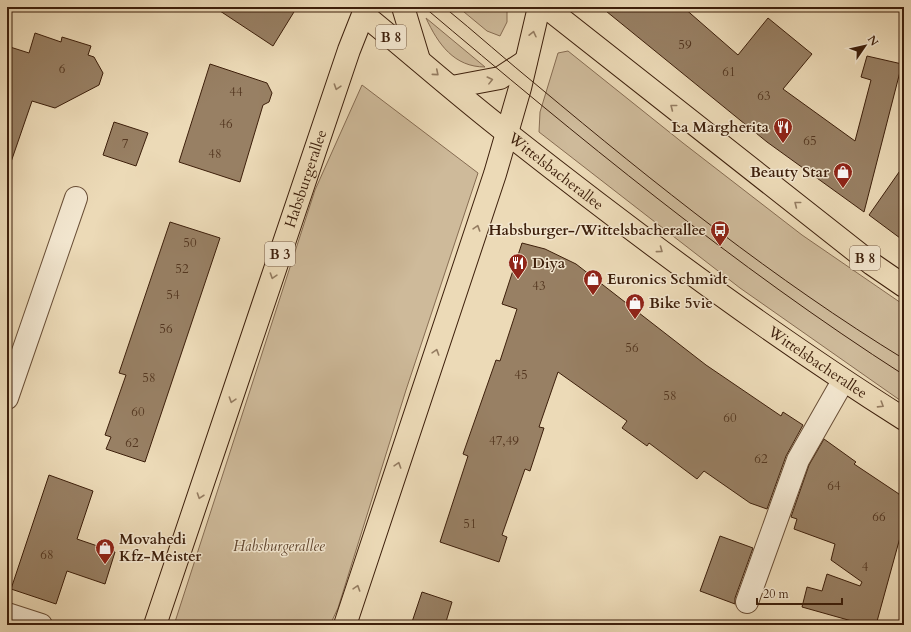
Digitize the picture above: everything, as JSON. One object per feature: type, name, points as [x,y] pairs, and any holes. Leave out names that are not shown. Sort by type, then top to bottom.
[{"type":"main road","points":[[403,7],[419,60]]},
{"type":"main road","points":[[345,625],[495,174],[539,7]]},
{"type":"main road","name":"B 8","points":[[546,7],[872,264],[904,286]]},
{"type":"main road","name":"Wittelsbacherallee","points":[[361,9],[419,60],[507,133],[743,311],[843,381],[904,419]]},
{"type":"main road","name":"Habsburgerallee","points":[[155,625],[349,50],[361,9]]},
{"type":"main road","points":[[452,87],[500,78],[526,61]]},
{"type":"street","points":[[7,398],[76,198]]},
{"type":"street","points":[[747,602],[798,460],[843,381]]},
{"type":"street","points":[[7,614],[42,625]]},
{"type":"green space","points":[[458,7],[507,7],[507,22],[500,36],[487,31]]},
{"type":"green space","points":[[426,18],[485,67],[464,63],[448,52],[436,37]]},
{"type":"green space","points":[[568,51],[683,143],[802,235],[904,305],[904,403],[740,288],[539,132],[540,112],[558,53]]},
{"type":"green space","name":"Habsburgerallee","points":[[362,85],[478,173],[406,390],[338,608],[330,625],[174,625],[315,190]]},
{"type":"building","points":[[214,7],[297,7],[273,46]]},
{"type":"building","points":[[601,7],[683,7],[738,55],[768,18],[812,54],[783,89],[855,141],[871,80],[861,77],[867,56],[902,64],[864,212],[767,142]]},
{"type":"building","points":[[35,33],[61,42],[62,37],[91,46],[88,55],[94,57],[103,73],[99,85],[55,108],[32,101],[11,162],[7,162],[7,46],[29,53]]},
{"type":"building","points":[[210,64],[267,83],[272,93],[269,102],[263,105],[240,182],[179,162]]},
{"type":"building","points":[[114,122],[148,133],[136,166],[103,155]]},
{"type":"building","points":[[904,165],[904,241],[869,215]]},
{"type":"building","points":[[170,222],[220,238],[145,462],[106,449],[111,437],[105,435],[126,375],[119,373]]},
{"type":"building","points":[[522,243],[545,249],[576,264],[706,365],[781,416],[783,412],[803,425],[786,456],[767,509],[750,503],[704,471],[697,479],[649,443],[647,446],[622,428],[627,421],[558,372],[539,427],[544,428],[530,471],[525,469],[502,535],[507,537],[499,562],[440,542],[468,456],[463,454],[496,360],[500,361],[517,309],[502,304]]},
{"type":"building","points":[[824,439],[856,462],[854,464],[899,494],[904,505],[904,523],[876,625],[866,625],[802,607],[807,587],[822,591],[827,574],[860,586],[862,582],[831,560],[835,544],[794,529],[797,519],[791,517],[809,465]]},
{"type":"building","points":[[49,475],[93,491],[77,539],[115,552],[105,584],[67,571],[56,604],[11,589]]},
{"type":"building","points":[[720,536],[753,548],[735,598],[735,604],[700,591]]},
{"type":"building","points":[[422,592],[452,602],[445,625],[411,625]]},
{"type":"tram line","points":[[424,7],[540,104],[658,199],[779,290],[904,375]]},
{"type":"tram line","points":[[444,7],[671,195],[762,264],[856,329],[904,359]]},
{"type":"place","name":"La Margherita","points":[[783,144]]},
{"type":"place","name":"Beauty Star","points":[[843,189]]},
{"type":"place","name":"Habsburger-/Wittelsbacherallee","points":[[720,247]]},
{"type":"place","name":"Diya","points":[[518,280]]},
{"type":"place","name":"Euronics Schmidt","points":[[593,296]]},
{"type":"place","name":"Bike 5vie","points":[[635,320]]},
{"type":"place","name":"Movahedi Kfz-Meister","points":[[105,565]]}]
